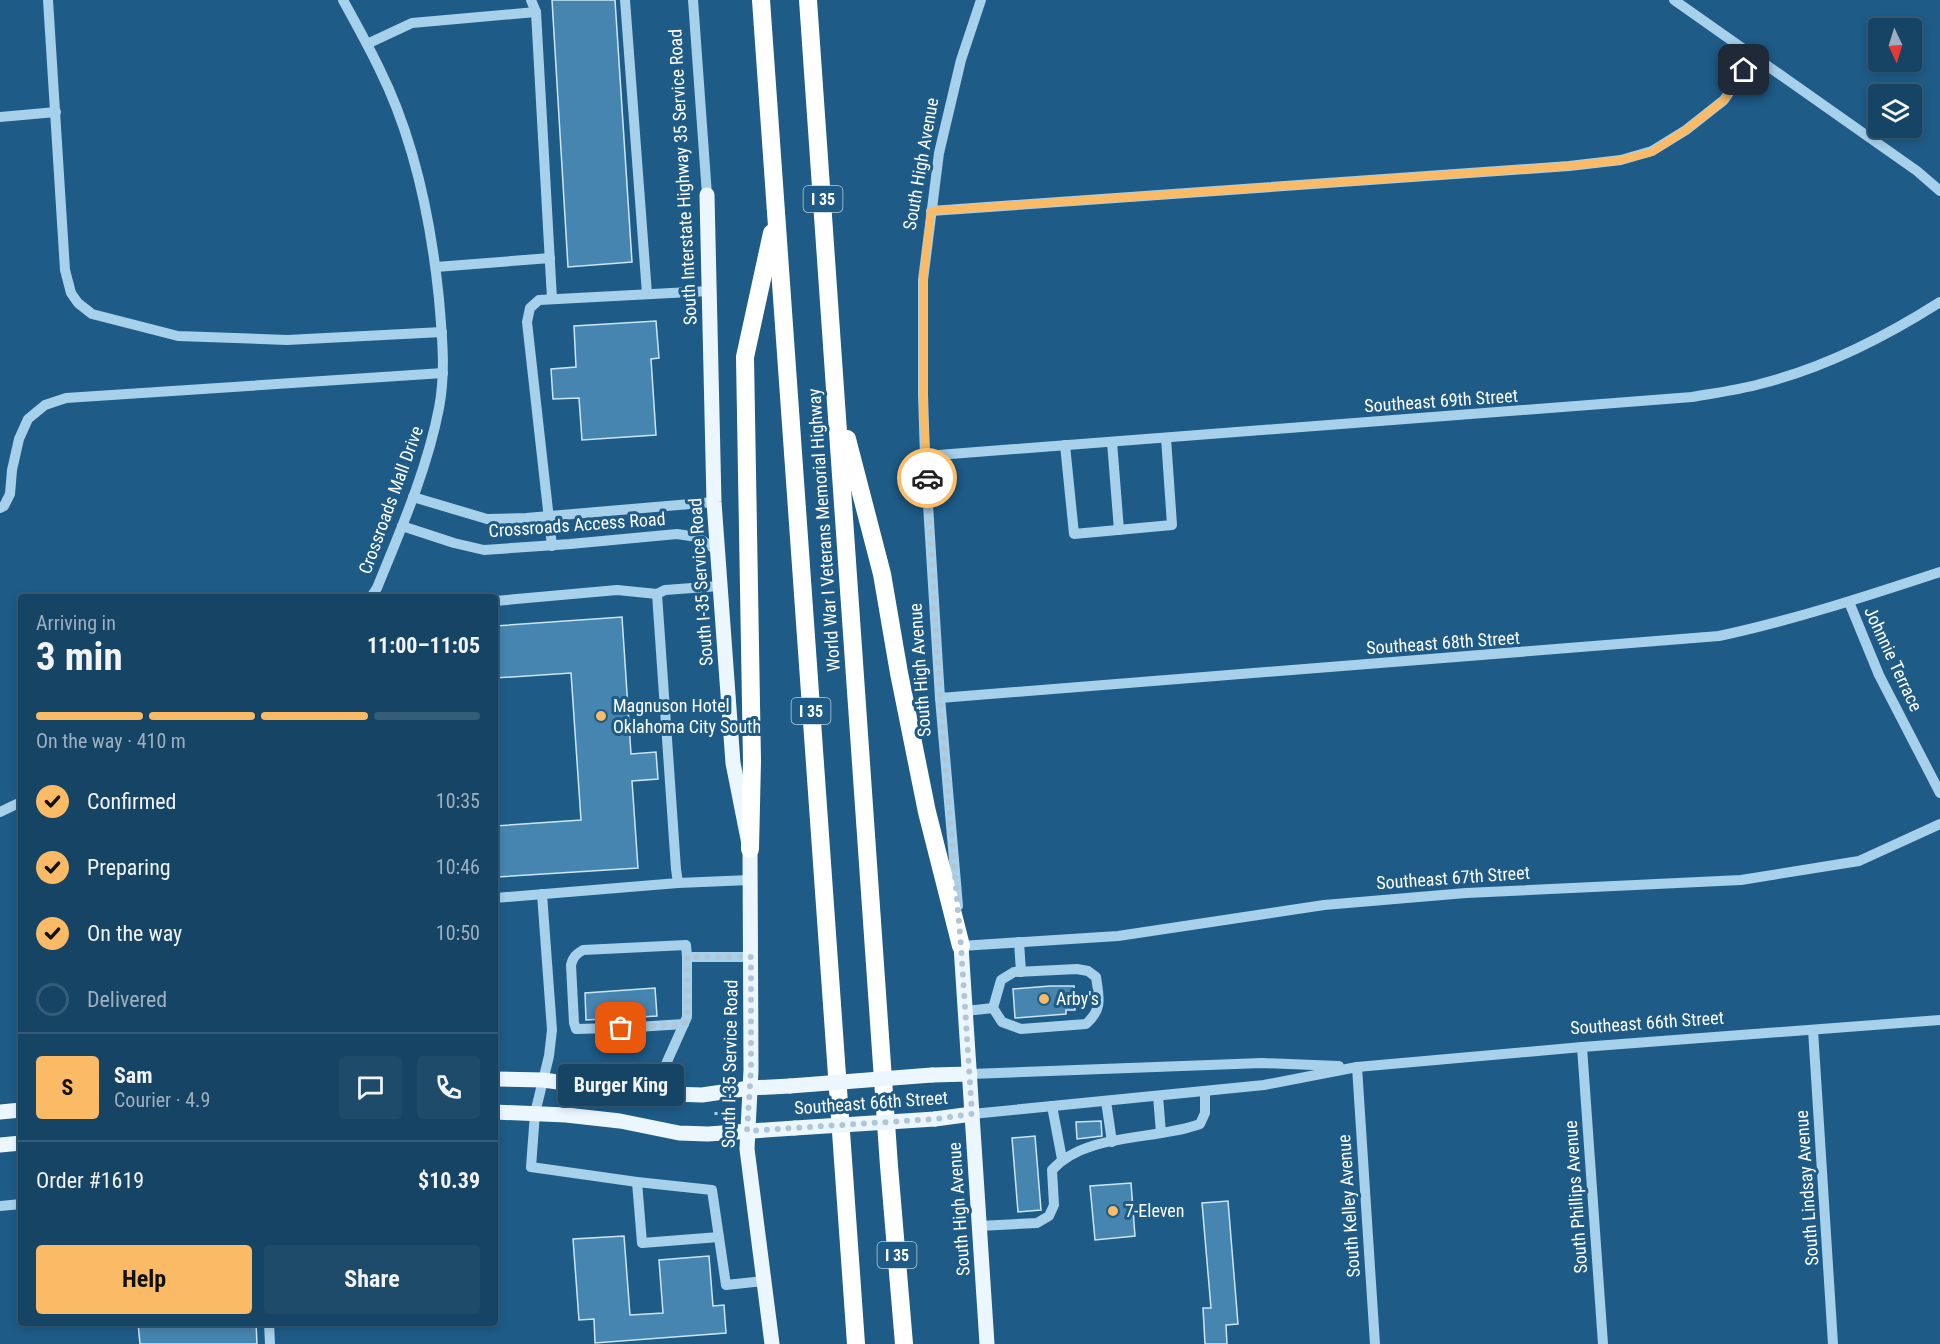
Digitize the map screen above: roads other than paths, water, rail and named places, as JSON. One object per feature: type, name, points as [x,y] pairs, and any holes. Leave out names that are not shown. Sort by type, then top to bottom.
[{"type":"highway","name":"World War I Veterans Memorial Highway","points":[[761,0],[856,1344]]},
{"type":"highway","name":"World War I Veterans Memorial Highway","points":[[808,0],[889,1166],[904,1344]]},
{"type":"highway","points":[[750,849],[752,761],[745,357],[777,211]]},
{"type":"highway","points":[[837,397],[882,574],[927,812],[961,946]]},
{"type":"main road","name":"South Interstate Highway 35 Service Road","points":[[707,195],[711,353]]},
{"type":"main road","name":"South I-35 Service Road","points":[[711,353],[714,502],[720,586],[734,763],[750,849],[750,1088],[747,1149],[772,1344]]},
{"type":"main road","name":"South High Avenue","points":[[961,946],[987,1344]]},
{"type":"main road","name":"Southeast 66th Street","points":[[498,1079],[543,1080],[653,1093],[702,1095],[750,1088],[970,1074]]},
{"type":"main road","points":[[0,1112],[18,1110]]},
{"type":"main road","name":"Southeast 66th Street","points":[[498,1112],[620,1121],[679,1133],[708,1134],[935,1119],[972,1114]]},
{"type":"main road","points":[[0,1145],[18,1143]]},
{"type":"street","points":[[48,0],[65,270],[68,286],[78,303],[92,314],[178,336],[287,340],[442,332]]},
{"type":"street","name":"Crossroads Mall Drive","points":[[343,0],[380,69],[414,157],[436,267],[442,332],[443,373],[440,405],[432,441],[402,526],[373,594]]},
{"type":"street","points":[[531,0],[536,12],[552,300]]},
{"type":"street","points":[[625,0],[647,294]]},
{"type":"street","name":"South Interstate Highway 35 Service Road","points":[[693,0],[707,195]]},
{"type":"street","name":"South High Avenue","points":[[961,946],[940,698],[926,456],[923,395],[923,280],[939,153],[961,60],[981,0]]},
{"type":"street","points":[[1674,0],[1917,171],[1940,191]]},
{"type":"street","points":[[367,44],[412,23],[536,12]]},
{"type":"street","points":[[931,211],[1621,160],[1652,152],[1709,112],[1724,100],[1754,55]]},
{"type":"street","points":[[0,117],[56,112]]},
{"type":"street","points":[[436,267],[550,258]]},
{"type":"street","points":[[552,546],[527,322],[530,308],[538,300],[709,291]]},
{"type":"street","name":"Southeast 69th Street","points":[[926,456],[1692,397],[1761,384],[1816,366],[1897,329],[1940,302]]},
{"type":"street","points":[[0,508],[4,506],[10,494],[12,470],[19,439],[28,419],[45,405],[66,398],[443,373]]},
{"type":"street","points":[[1065,446],[1074,534],[1172,525],[1166,438]]},
{"type":"street","points":[[1112,442],[1119,530]]},
{"type":"street","name":"Crossroads Access Road","points":[[413,497],[487,519],[714,502]]},
{"type":"street","name":"Crossroads Access Road","points":[[402,526],[484,550],[677,534],[697,537],[718,551]]},
{"type":"street","name":"Southeast 68th Street","points":[[940,698],[1708,637],[1761,627],[1849,602],[1940,572]]},
{"type":"street","points":[[498,601],[617,590],[657,594],[665,590],[720,586]]},
{"type":"street","points":[[657,594],[678,883]]},
{"type":"street","name":"Johnnie Terrace","points":[[1849,602],[1880,675],[1940,793]]},
{"type":"street","points":[[0,812],[18,803]]},
{"type":"street","name":"Southeast 67th Street","points":[[961,946],[1118,936],[1336,903],[1466,892],[1741,880],[1859,861],[1940,824]]},
{"type":"street","points":[[498,898],[678,883],[750,880]]},
{"type":"street","points":[[542,894],[552,1030],[535,1113],[531,1167],[712,1190],[726,1284],[764,1281]]},
{"type":"street","points":[[1020,942],[1021,972]]},
{"type":"street","points":[[653,1093],[684,1024],[687,1017],[686,945],[583,950],[573,959],[571,965],[576,1029],[684,1024]]},
{"type":"street","points":[[687,957],[751,957]]},
{"type":"street","points":[[1077,969],[1088,971],[1096,977],[1100,1005],[1094,1017],[1086,1024],[1022,1029],[1002,1022],[993,1008],[1001,980],[1014,972],[1077,969]]},
{"type":"street","points":[[966,1011],[993,1008]]},
{"type":"street","name":"Southeast 66th Street","points":[[972,1114],[1264,1085],[1357,1067],[1582,1047],[1940,1020]]},
{"type":"street","name":"South Lindsay Avenue","points":[[1814,1030],[1833,1344]]},
{"type":"street","name":"South Phillips Avenue","points":[[1582,1047],[1603,1344]]},
{"type":"street","name":"Southeast 66th Street","points":[[970,1074],[1262,1063],[1357,1067]]},
{"type":"street","name":"South Kelley Avenue","points":[[1357,1067],[1375,1344]]},
{"type":"street","points":[[979,1226],[1037,1223],[1049,1216],[1054,1205],[1052,1170],[1062,1159],[1079,1149],[1138,1136],[1180,1131],[1200,1124],[1205,1113],[1205,1091]]},
{"type":"street","points":[[1158,1096],[1161,1133]]},
{"type":"street","points":[[1106,1101],[1112,1142]]},
{"type":"street","points":[[1052,1106],[1062,1159]]},
{"type":"street","points":[[637,1182],[642,1243],[719,1237]]},
{"type":"street","points":[[0,1206],[18,1204]]},
{"type":"street","points":[[269,1326],[270,1344]]},
{"type":"place","name":"Magnuson Hotel Oklahoma City South","points":[[601,716]]},
{"type":"place","name":"Arby's","points":[[1044,999]]},
{"type":"place","name":"Burger King","points":[[621,1028]]},
{"type":"place","name":"7-Eleven","points":[[1113,1211]]}]
